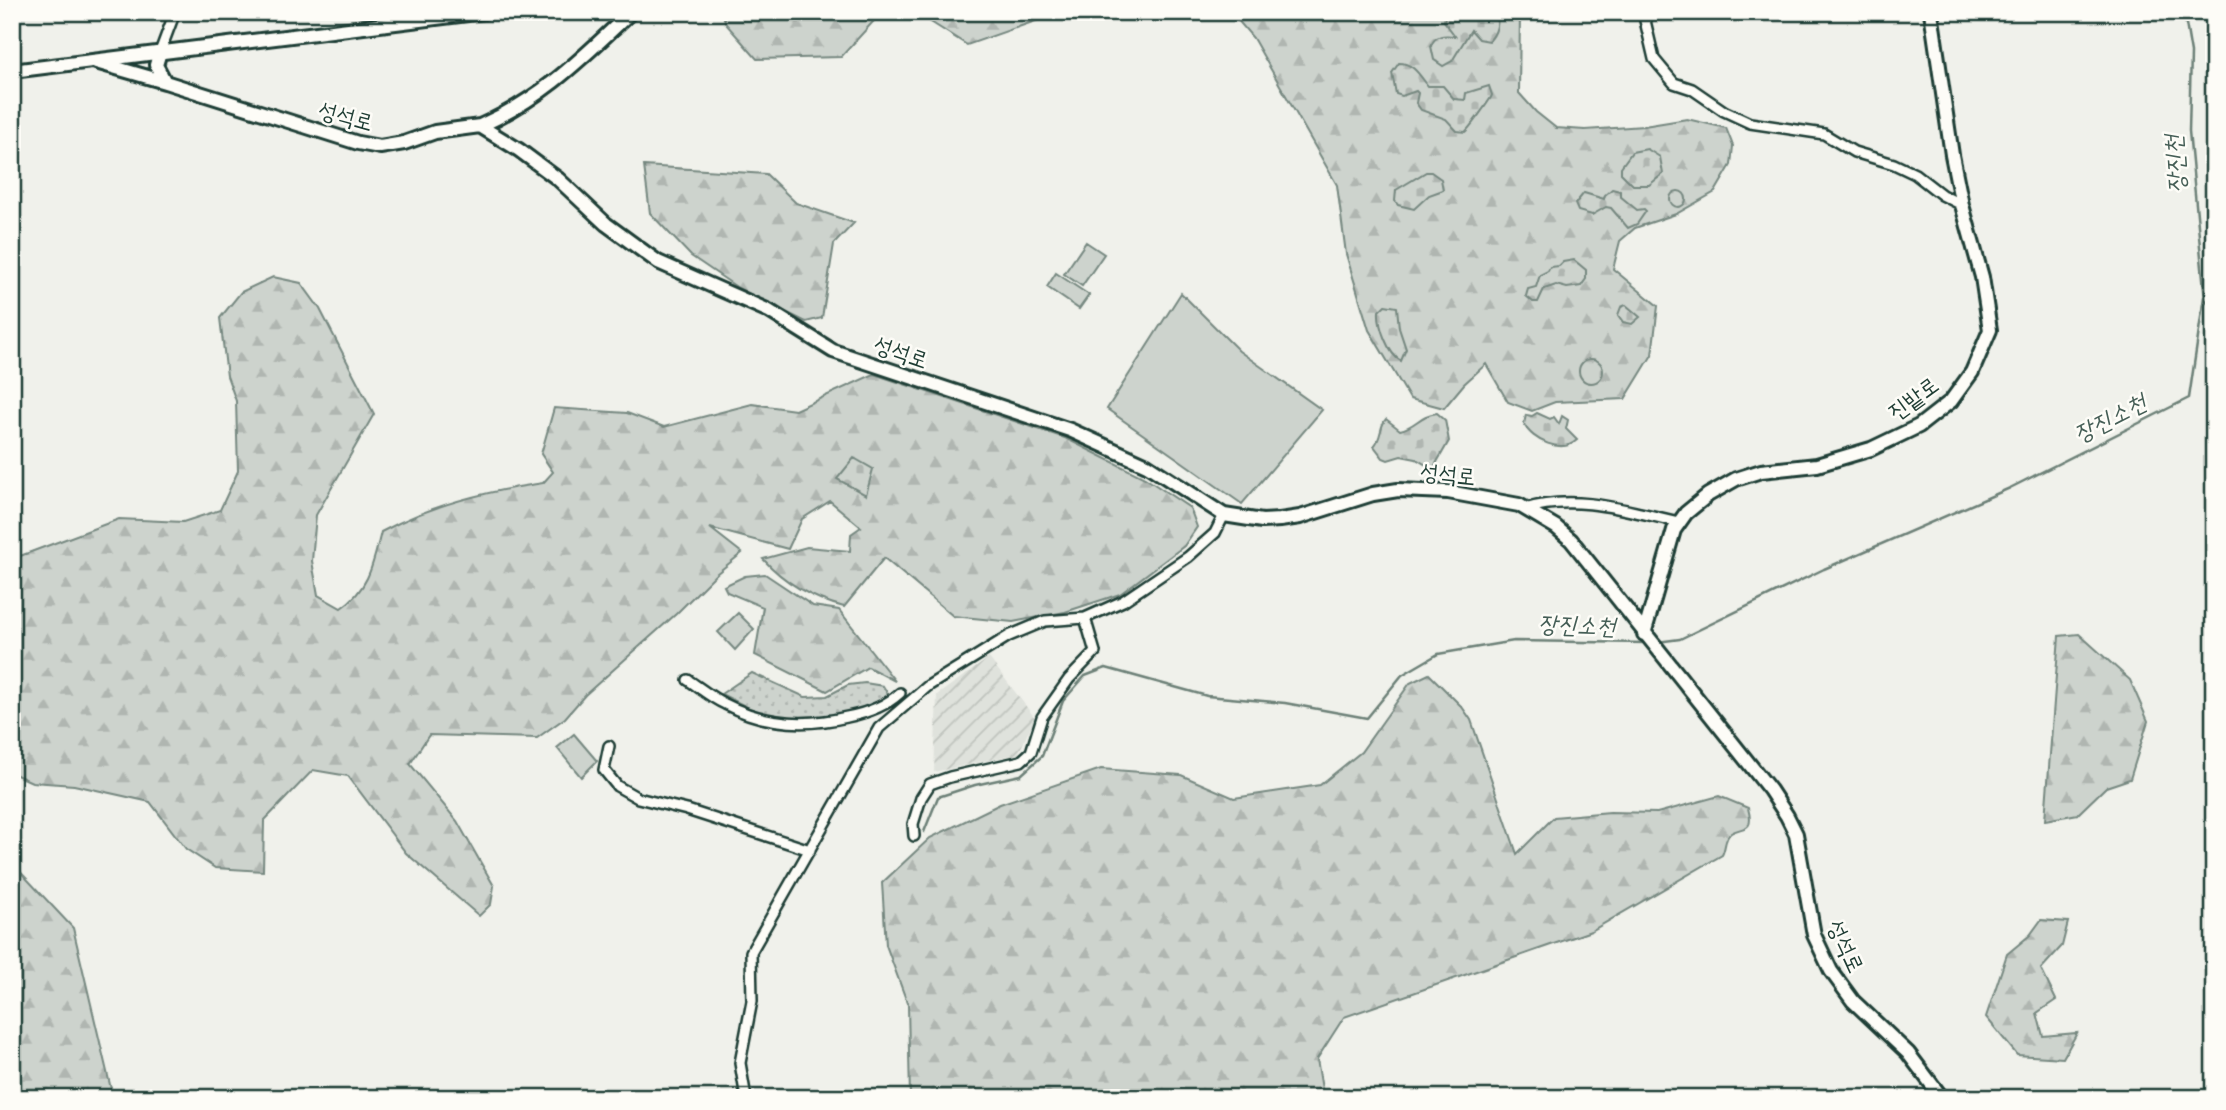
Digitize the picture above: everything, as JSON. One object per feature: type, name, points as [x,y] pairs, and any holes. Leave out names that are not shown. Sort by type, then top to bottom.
[{"type":"street","points":[[165,82],[156,65],[175,12]]},
{"type":"street","points":[[12,71],[484,12]]},
{"type":"street","points":[[480,126],[510,113],[543,91],[575,66],[631,12]]},
{"type":"street","points":[[1643,12],[1654,59],[1674,83],[1692,89],[1724,111],[1750,123],[1824,134],[1854,152],[1894,163],[1915,173],[1942,195],[1962,205]]},
{"type":"street","name":"진밭로","points":[[1646,635],[1674,530],[1679,522],[1709,495],[1736,479],[1761,471],[1817,465],[1871,449],[1919,426],[1951,401],[1972,372],[1990,330],[1982,276],[1962,205],[1952,155],[1931,12]]},
{"type":"street","name":"성석로","points":[[89,60],[358,143],[380,147],[404,143],[435,132],[480,126],[558,179],[606,225],[658,262],[769,311],[833,351],[1070,430],[1147,464],[1224,515],[1262,521],[1280,520],[1300,517],[1373,494],[1398,491],[1448,492],[1525,509],[1556,527],[1571,540],[1750,762],[1787,816],[1796,834],[1814,935],[1831,971],[1843,990],[1908,1053],[1942,1098]]},
{"type":"street","points":[[1525,509],[1546,502],[1601,504],[1679,522]]},
{"type":"street","points":[[746,1098],[740,1063],[752,1001],[751,952],[879,728],[928,686],[1009,636],[1045,621],[1085,618],[1124,601],[1188,557],[1214,533],[1224,515]]},
{"type":"street","points":[[914,836],[913,824],[921,798],[930,784],[1021,761],[1031,752],[1042,717],[1069,679],[1095,652],[1085,618]]},
{"type":"street","points":[[688,680],[724,704],[755,716],[792,723],[830,721],[867,713],[901,693]]},
{"type":"street","points":[[609,746],[604,769],[617,786],[638,799],[699,813],[810,850]]},
{"type":"shaded area","points":[[989,658],[1035,718],[1018,754],[934,772],[937,695]]},
{"type":"green space","points":[[722,12],[882,12],[841,57],[757,59],[726,24]]},
{"type":"green space","points":[[915,12],[1061,12],[967,45]]},
{"type":"green space","points":[[1231,12],[1520,12],[1519,93],[1536,112],[1556,128],[1585,130],[1644,126],[1687,119],[1726,128],[1733,146],[1731,165],[1715,192],[1676,214],[1635,228],[1620,241],[1613,269],[1658,306],[1652,355],[1625,399],[1555,402],[1532,411],[1508,402],[1486,364],[1464,384],[1444,408],[1410,399],[1369,330],[1346,254],[1337,185],[1253,38]]},
{"type":"green space","points":[[1446,12],[1496,12],[1497,24],[1489,41],[1479,39],[1471,30],[1452,61],[1443,66],[1434,60],[1431,46],[1438,37],[1455,36],[1444,21]]},
{"type":"green space","points":[[1399,63],[1413,68],[1428,86],[1443,86],[1454,99],[1465,100],[1466,93],[1489,86],[1492,95],[1467,130],[1457,131],[1446,119],[1421,110],[1416,103],[1416,91],[1402,96],[1396,94],[1392,73]]},
{"type":"green space","points":[[1647,149],[1660,157],[1663,174],[1649,185],[1633,185],[1621,173],[1621,167],[1632,152]]},
{"type":"green space","points":[[644,166],[766,174],[796,203],[854,223],[834,244],[822,318],[806,322],[738,288],[691,256],[650,213]]},
{"type":"green space","points":[[1426,172],[1431,172],[1441,179],[1443,190],[1429,195],[1414,209],[1398,205],[1395,201],[1396,190]]},
{"type":"green space","points":[[1612,189],[1620,191],[1620,196],[1637,210],[1646,211],[1637,224],[1628,228],[1611,208],[1606,207],[1592,215],[1578,211],[1575,204],[1584,193],[1604,199]]},
{"type":"green space","points":[[1678,191],[1684,193],[1684,205],[1678,207],[1672,205],[1670,199],[1672,193]]},
{"type":"green space","points":[[1086,242],[1104,254],[1082,286],[1064,274]]},
{"type":"green space","points":[[1574,260],[1586,270],[1586,279],[1581,286],[1567,288],[1556,285],[1544,289],[1538,302],[1533,302],[1526,296],[1528,289],[1536,287],[1540,275],[1550,267]]},
{"type":"green space","points":[[1056,273],[1089,295],[1079,309],[1047,287]]},
{"type":"green space","points":[[273,277],[301,283],[320,309],[374,414],[316,515],[312,561],[318,595],[341,608],[364,584],[381,532],[419,514],[460,500],[543,483],[553,472],[541,454],[554,408],[627,413],[664,427],[752,404],[795,410],[874,374],[1065,438],[1145,478],[1190,508],[1197,527],[1184,546],[1120,594],[1065,612],[1013,622],[953,616],[884,558],[844,607],[800,589],[763,559],[807,547],[850,551],[851,534],[861,527],[830,501],[802,519],[788,549],[710,528],[742,553],[585,695],[565,718],[537,738],[429,735],[410,764],[457,821],[494,886],[491,904],[479,916],[406,853],[348,776],[313,770],[264,821],[263,871],[215,868],[186,849],[150,802],[74,785],[32,782],[12,773],[12,559],[119,519],[183,522],[220,510],[238,471],[236,401],[227,376],[220,318],[241,292]]},
{"type":"green space","points":[[1181,293],[1239,351],[1322,410],[1242,504],[1107,409]]},
{"type":"green space","points":[[1385,305],[1397,307],[1399,328],[1406,349],[1401,361],[1388,346],[1382,332],[1379,311]]},
{"type":"green space","points":[[1626,305],[1640,317],[1632,324],[1623,322],[1618,315],[1621,307]]},
{"type":"green space","points":[[1591,359],[1600,362],[1603,371],[1600,380],[1591,383],[1582,380],[1579,371],[1582,362]]},
{"type":"green space","points":[[1437,413],[1445,420],[1449,441],[1433,469],[1416,459],[1401,456],[1388,460],[1383,458],[1374,446],[1386,419],[1400,430]]},
{"type":"green space","points":[[1537,413],[1550,419],[1554,417],[1559,424],[1562,416],[1568,420],[1566,429],[1577,440],[1564,446],[1556,446],[1534,436],[1524,424],[1526,415]]},
{"type":"green space","points":[[854,458],[873,469],[866,495],[837,479]]},
{"type":"green space","points":[[765,574],[813,606],[839,610],[895,681],[868,667],[827,691],[755,655],[763,607],[727,592],[724,586],[745,576]]},
{"type":"green space","points":[[738,613],[754,629],[735,650],[718,632]]},
{"type":"green space","points":[[2079,634],[2130,680],[2148,721],[2130,779],[2106,787],[2078,814],[2045,820],[2059,636]]},
{"type":"green space","points":[[752,673],[805,697],[827,696],[848,685],[865,683],[883,686],[892,701],[838,718],[789,719],[755,711],[721,694]]},
{"type":"green space","points":[[1429,674],[1462,707],[1471,720],[1517,854],[1554,817],[1610,812],[1657,813],[1719,796],[1748,808],[1749,825],[1729,835],[1722,855],[1591,931],[1344,1017],[1317,1059],[1322,1089],[1329,1098],[910,1098],[908,1005],[886,945],[882,883],[930,838],[1000,804],[1101,769],[1181,775],[1234,798],[1320,785],[1361,752],[1410,683]]},
{"type":"green space","points":[[574,734],[597,761],[581,777],[557,748]]},
{"type":"green space","points":[[12,863],[73,928],[111,1089],[122,1098],[12,1098]]},
{"type":"green space","points":[[2041,920],[2068,922],[2062,946],[2041,969],[2056,1000],[2037,1013],[2043,1036],[2077,1033],[2063,1058],[2017,1055],[1986,1017],[2007,954],[2030,935]]},
{"type":"waterway","name":"장진천","points":[[2184,12],[2191,53],[2189,131],[2205,299],[2214,310]]},
{"type":"waterway","name":"장진소천","points":[[1657,642],[1680,639],[1824,569],[2010,488],[2189,398],[2204,297]]},
{"type":"waterway","name":"장진소천","points":[[924,832],[938,797],[975,785],[1021,775],[1042,756],[1063,701],[1085,676],[1106,668],[1207,696],[1285,703],[1367,718],[1402,675],[1438,654],[1514,641],[1647,643]]}]
